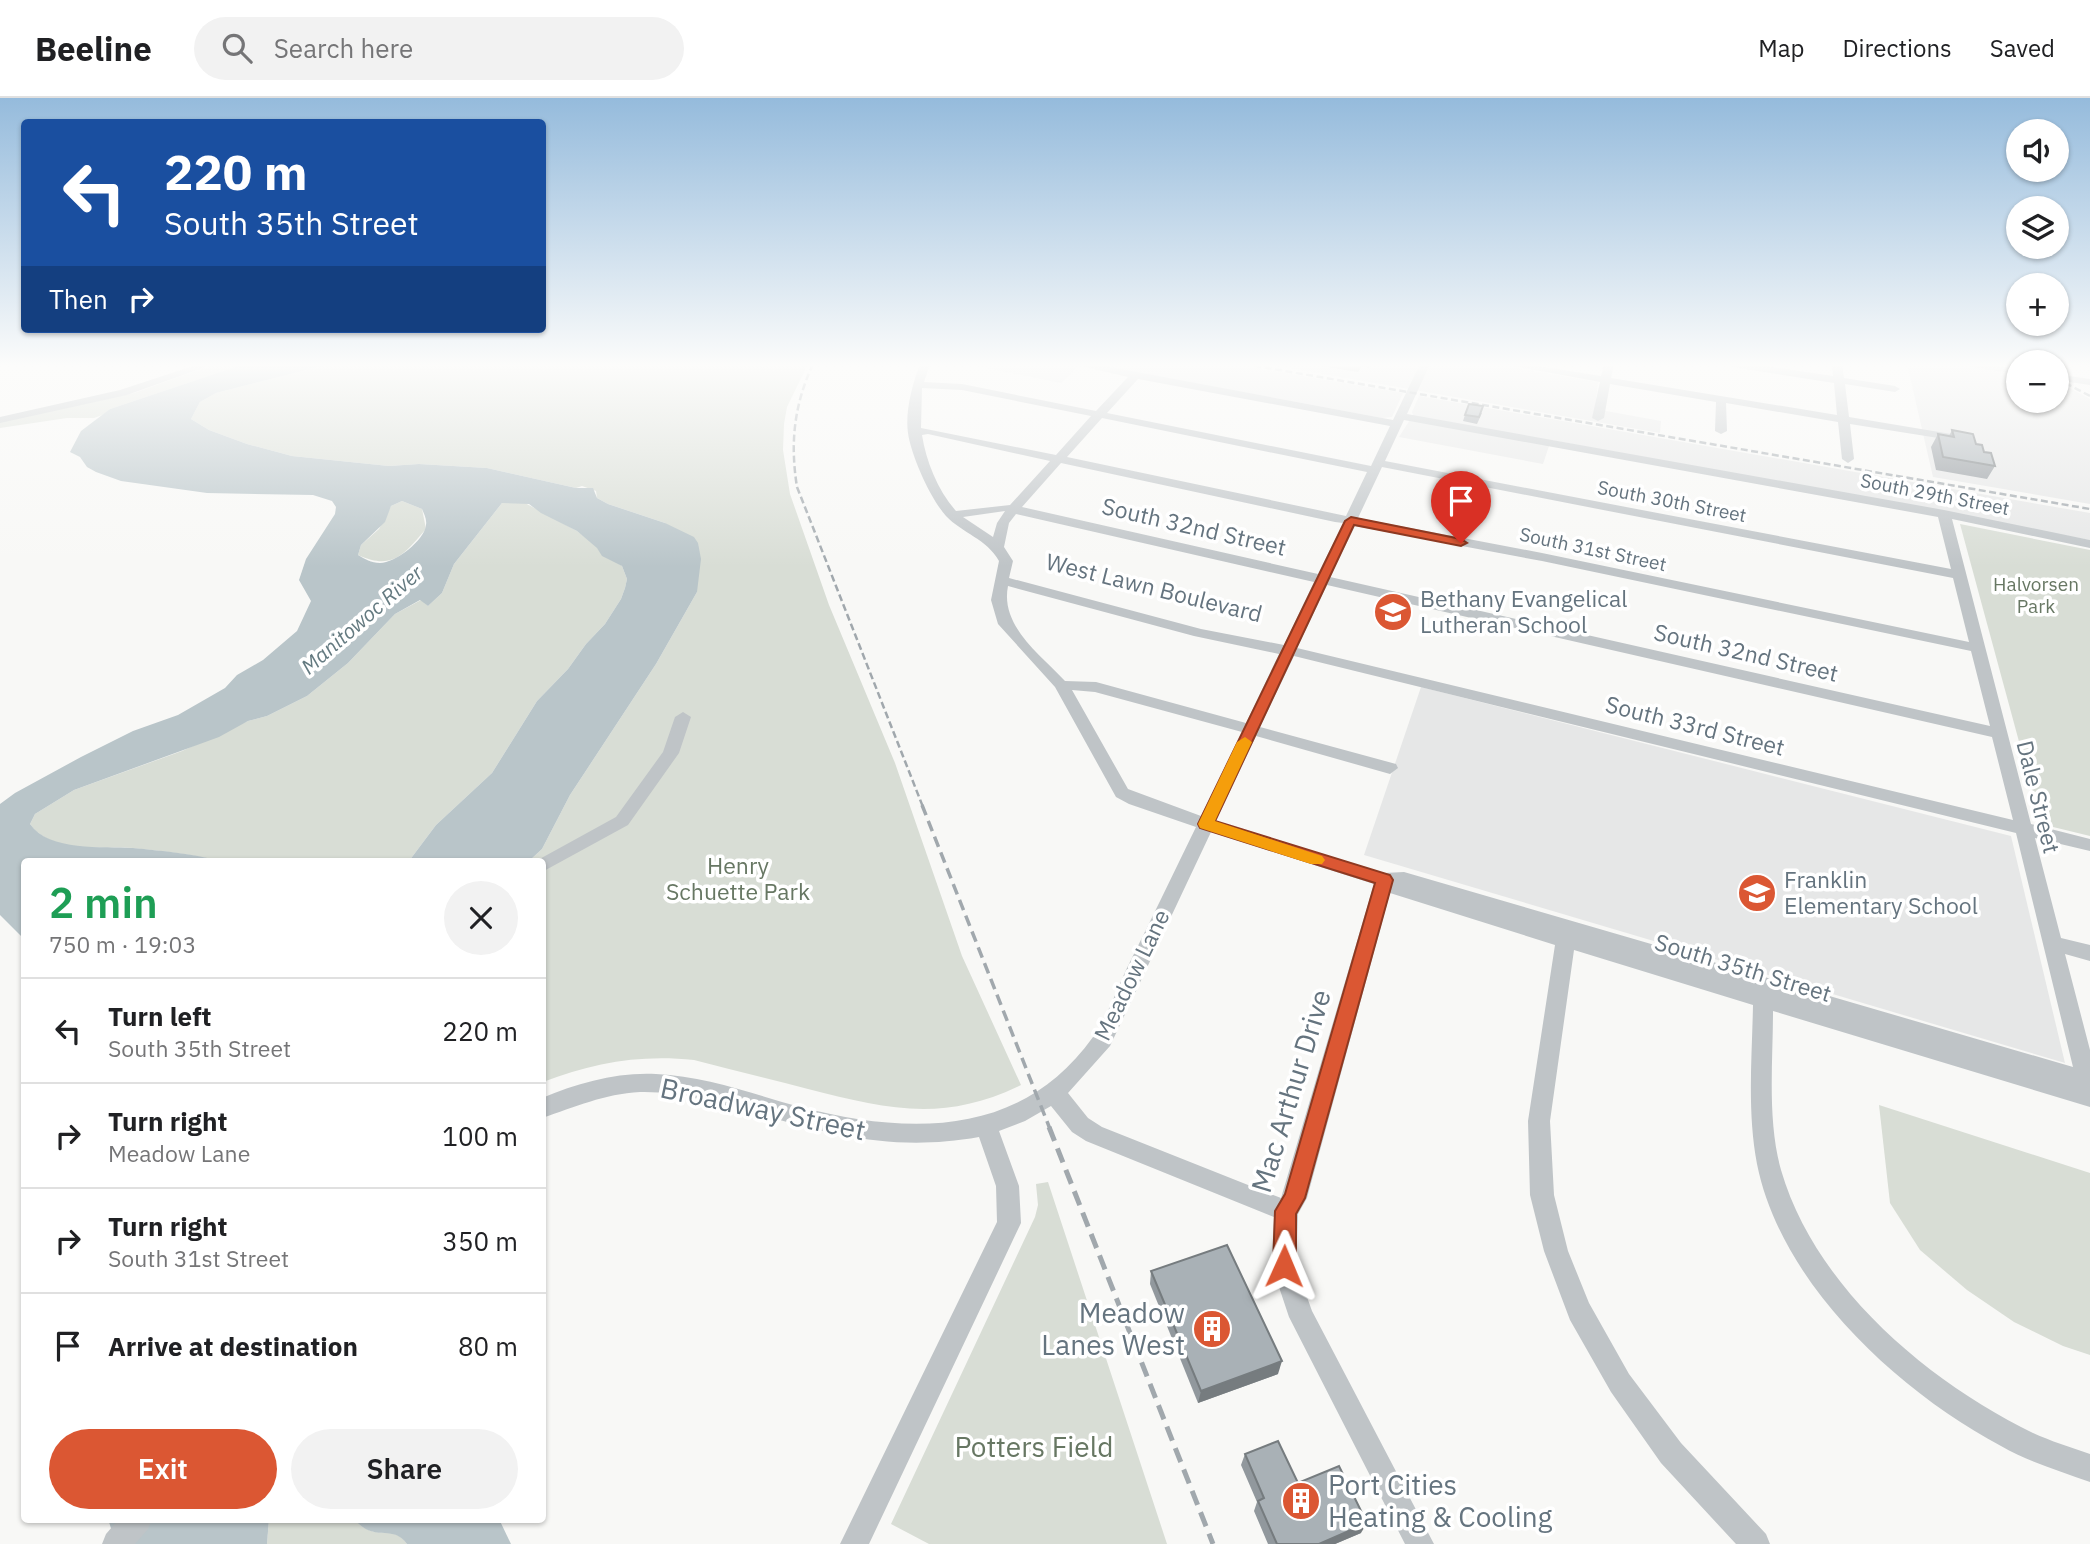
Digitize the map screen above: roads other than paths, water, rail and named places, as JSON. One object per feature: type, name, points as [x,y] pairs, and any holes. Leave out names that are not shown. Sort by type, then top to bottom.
[{"type":"street","name":"South 31st Street","points":[[913,432],[921,431]]},
{"type":"street","name":"South 31st Street","points":[[930,431],[1351,521],[1542,557],[1977,648]]},
{"type":"street","points":[[999,546],[1003,523],[1013,509],[1084,431]]},
{"type":"street","name":"South 30th Street","points":[[1193,431],[1959,575]]},
{"type":"street","name":"Meadow Lane","points":[[986,1126],[1008,1119],[1055,1094],[1083,1067],[1103,1040],[1393,431]]},
{"type":"street","name":"South 29th Street","points":[[1465,431],[1944,514],[2090,544]]},
{"type":"street","points":[[1845,431],[1848,459]]},
{"type":"street","points":[[1918,431],[1951,437]]},
{"type":"street","points":[[913,432],[926,472],[952,515],[999,546],[1006,561],[998,600],[1005,624],[1062,685],[1096,687],[1390,768]]},
{"type":"street","name":"South 32nd Street","points":[[952,515],[1004,507],[1998,733]]},
{"type":"street","name":"Dale Street","points":[[1944,514],[2089,1087]]},
{"type":"street","name":"West Lawn Boulevard","points":[[1004,578],[1199,633],[1272,649],[1289,650]]},
{"type":"street","name":"South 33rd Street","points":[[1289,650],[2090,845]]},
{"type":"street","name":"South 35th Street","points":[[1062,685],[1122,793],[1135,800],[1384,880],[1401,891],[1567,934],[2089,1087]]},
{"type":"street","points":[[546,863],[622,821],[671,753],[683,717]]},
{"type":"street","name":"Mac Arthur Drive","points":[[1384,880],[1295,1198],[1286,1211],[1284,1266],[1302,1317],[1420,1544]]},
{"type":"street","points":[[1567,934],[1539,1121],[1542,1195],[1556,1251],[1579,1311],[1620,1384],[1671,1453],[1756,1544]]},
{"type":"street","points":[[2052,943],[2090,953]]},
{"type":"street","points":[[1763,992],[1764,1121],[1768,1167],[1786,1219],[1824,1281],[1880,1343],[1938,1390],[2011,1437],[2090,1468]]},
{"type":"street","name":"Broadway Street","points":[[546,1107],[580,1093],[653,1083],[694,1088],[887,1136],[933,1136],[986,1126]]},
{"type":"street","points":[[1055,1094],[1080,1125],[1094,1134],[1286,1211]]},
{"type":"street","points":[[855,1544],[1009,1223],[1012,1209],[1009,1189],[986,1126]]},
{"type":"street","points":[[116,1544],[134,1523]]},
{"type":"water","name":"Manitowoc River","points":[[81,431],[213,431],[292,456],[389,466],[419,464],[487,468],[576,488],[593,488],[597,498],[608,504],[665,523],[694,537],[701,559],[697,592],[656,664],[570,795],[542,849],[532,858],[411,858],[436,825],[492,773],[537,701],[605,624],[625,588],[627,579],[622,566],[602,556],[597,548],[577,531],[529,504],[502,503],[454,564],[442,593],[428,606],[420,600],[395,614],[348,663],[307,696],[267,716],[248,721],[219,737],[74,790],[35,814],[30,824],[39,833],[63,843],[166,851],[206,858],[21,858],[21,936],[0,915],[0,804],[81,757],[133,731],[178,715],[225,688],[237,675],[263,660],[297,631],[311,601],[299,580],[306,559],[335,514],[336,507],[332,501],[313,495],[207,493],[121,481],[87,467],[80,457],[70,452]],"holes":[[[402,501],[422,509],[426,521],[421,537],[401,555],[380,563],[371,562],[358,555],[361,545],[385,522],[391,506]]]},
{"type":"water","points":[[109,1523],[269,1523],[267,1544],[116,1544]]},
{"type":"water","points":[[359,1523],[501,1523],[511,1544],[407,1544],[395,1535],[369,1531]]},
{"type":"railway","points":[[795,431],[797,487],[923,807]]},
{"type":"railway","points":[[1638,431],[2090,509]]},
{"type":"railway","points":[[922,805],[1050,1129]]},
{"type":"railway","points":[[1049,1127],[1213,1544]]},
{"type":"place","name":"Bethany Evangelical Lutheran School","points":[[1393,612]]},
{"type":"place","name":"Franklin Elementary School","points":[[1757,893]]},
{"type":"place","name":"Meadow Lanes West","points":[[1212,1329]]},
{"type":"place","name":"Port Cities Heating & Cooling","points":[[1301,1501]]},
{"type":"park label","name":"Halvorsen Park","points":[[2036,595]]},
{"type":"park label","name":"Henry Schuette Park","points":[[738,879]]},
{"type":"park label","name":"Potters Field","points":[[1034,1447]]}]
